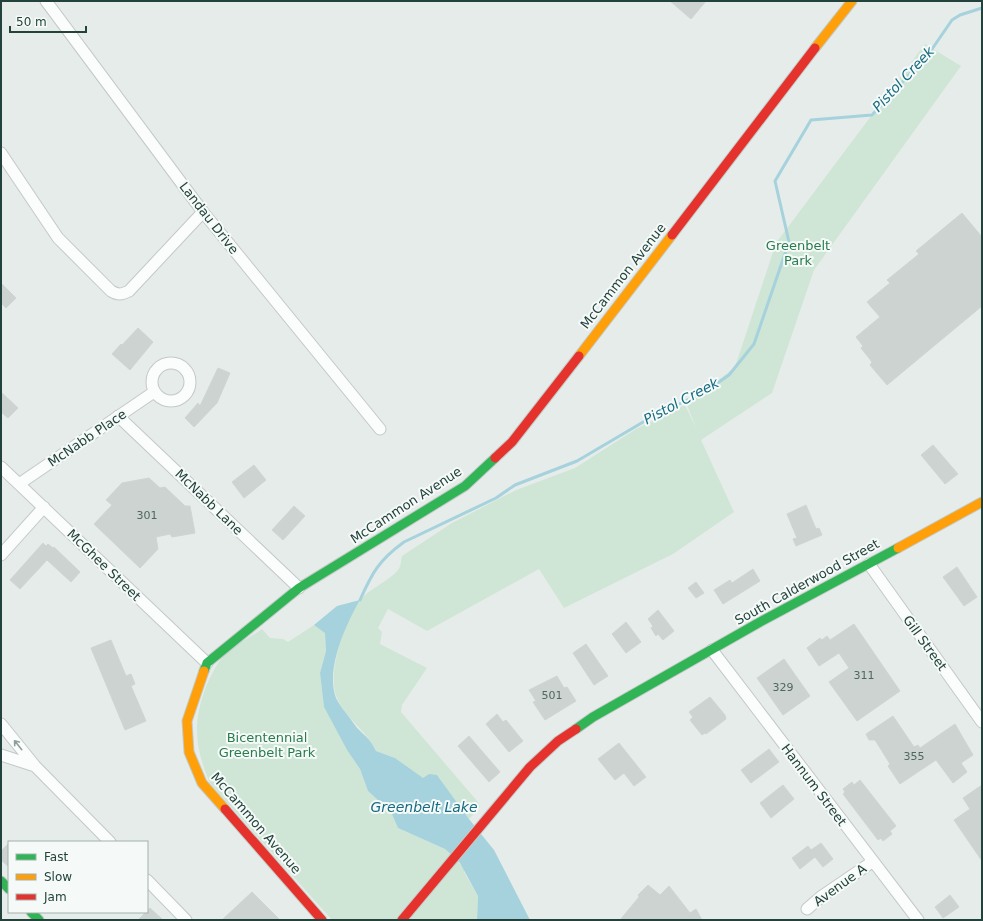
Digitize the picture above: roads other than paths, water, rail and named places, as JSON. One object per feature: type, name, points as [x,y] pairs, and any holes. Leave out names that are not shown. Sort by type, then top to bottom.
[{"type":"street","name":"Landau Drive","points":[[46,1],[203,212],[380,430]]},
{"type":"street","name":"McCammon Avenue","points":[[322,920],[202,783],[189,752],[187,720],[207,663],[299,588],[465,486],[512,442],[852,1]]},
{"type":"street","points":[[1,153],[58,238],[110,291],[116,294],[122,294],[129,291],[203,212]]},
{"type":"street","name":"McNabb Place","points":[[20,484],[154,392]]},
{"type":"street","name":"McNabb Lane","points":[[118,416],[299,588]]},
{"type":"street","name":"McGhee Street","points":[[1,466],[207,663]]},
{"type":"street","name":"South Calderwood Street","points":[[402,920],[444,872],[530,767],[558,740],[593,716],[982,502]]},
{"type":"street","points":[[1,555],[44,507]]},
{"type":"street","name":"Gill Street","points":[[869,564],[982,722]]},
{"type":"street","name":"Hannum Street","points":[[712,650],[872,862],[918,920]]},
{"type":"street","points":[[1,724],[35,766],[109,841]]},
{"type":"street","points":[[1,755],[35,766]]},
{"type":"street","name":"Avenue A","points":[[807,909],[822,896],[872,862]]},
{"type":"street","points":[[1,881],[8,889]]},
{"type":"street","points":[[148,881],[186,920]]},
{"type":"water","name":"Greenbelt Lake","points":[[360,600],[343,634],[335,661],[333,687],[336,698],[355,725],[370,741],[376,751],[395,758],[423,778],[429,774],[437,775],[494,850],[530,920],[477,920],[478,896],[460,863],[445,849],[398,828],[391,812],[368,791],[360,769],[347,750],[324,707],[320,673],[326,651],[325,633],[314,625],[337,606]]},
{"type":"waterway","name":"Pistol Creek","points":[[360,600],[368,582],[382,561],[404,542],[496,498],[515,485],[577,461],[650,418],[706,391],[729,375],[754,344],[789,242],[775,181],[811,120],[872,115],[930,52],[952,20],[960,15],[982,8]]},
{"type":"park label","name":"Greenbelt Park","points":[[798,252]]},
{"type":"park label","name":"Bicentennial Greenbelt Park","points":[[267,744]]}]
